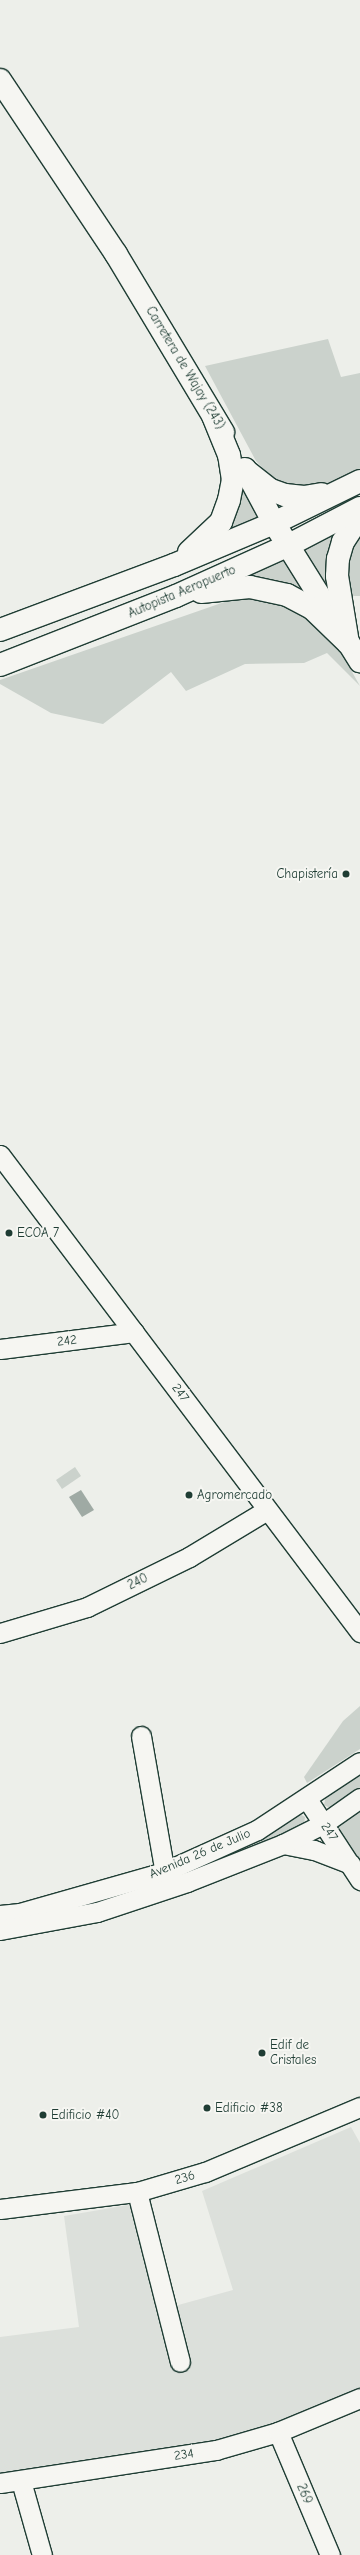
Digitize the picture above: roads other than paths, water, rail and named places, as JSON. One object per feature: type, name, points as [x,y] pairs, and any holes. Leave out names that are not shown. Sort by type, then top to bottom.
[{"type":"main road","name":"Carretera de Wajay (243)","points":[[0,80],[116,254],[246,470],[274,522],[354,652]]},
{"type":"main road","points":[[174,565],[206,539],[221,522],[229,500],[233,480],[229,456],[213,416]]},
{"type":"main road","points":[[246,470],[271,490],[285,495],[304,497],[353,485]]},
{"type":"main road","points":[[0,630],[174,565],[274,522],[353,485]]},
{"type":"main road","name":"Autopista Aeropuerto","points":[[0,665],[176,596],[289,545],[360,508]]},
{"type":"main road","points":[[354,652],[337,576],[338,559],[343,542],[360,516]]},
{"type":"main road","points":[[176,596],[228,588],[268,589],[287,594],[313,609],[354,652]]},
{"type":"street","name":"247","points":[[0,1154],[360,1632]]},
{"type":"street","name":"242","points":[[0,1349],[134,1332]]},
{"type":"street","name":"240","points":[[0,1633],[87,1607],[189,1557],[267,1510]]},
{"type":"street","points":[[141,1736],[166,1880]]},
{"type":"street","name":"Avenida 26 de Julio","points":[[0,1930],[97,1912],[166,1880],[257,1830],[307,1799],[360,1762]]},
{"type":"street","name":"Avenida 26 de Julio","points":[[0,1915],[20,1913],[166,1880],[283,1844],[323,1824],[360,1798]]},
{"type":"street","name":"247","points":[[307,1799],[355,1872]]},
{"type":"street","name":"247","points":[[283,1844],[314,1850],[355,1872]]},
{"type":"street","name":"236","points":[[0,2209],[137,2192],[205,2172],[360,2107]]},
{"type":"street","points":[[137,2192],[180,2362]]},
{"type":"street","name":"234","points":[[0,2484],[216,2450],[278,2432],[360,2398]]},
{"type":"street","name":"269","points":[[278,2432],[330,2555]]},
{"type":"street","points":[[21,2481],[42,2555]]},
{"type":"place","name":"Chapistería","points":[[346,874]]},
{"type":"place","name":"ECOA 7","points":[[9,1233]]},
{"type":"place","name":"Agromercado","points":[[189,1495]]},
{"type":"place","name":"Edif de Cristales","points":[[262,2053]]},
{"type":"place","name":"Edificio #38","points":[[207,2108]]},
{"type":"place","name":"Edificio #40","points":[[43,2115]]}]
